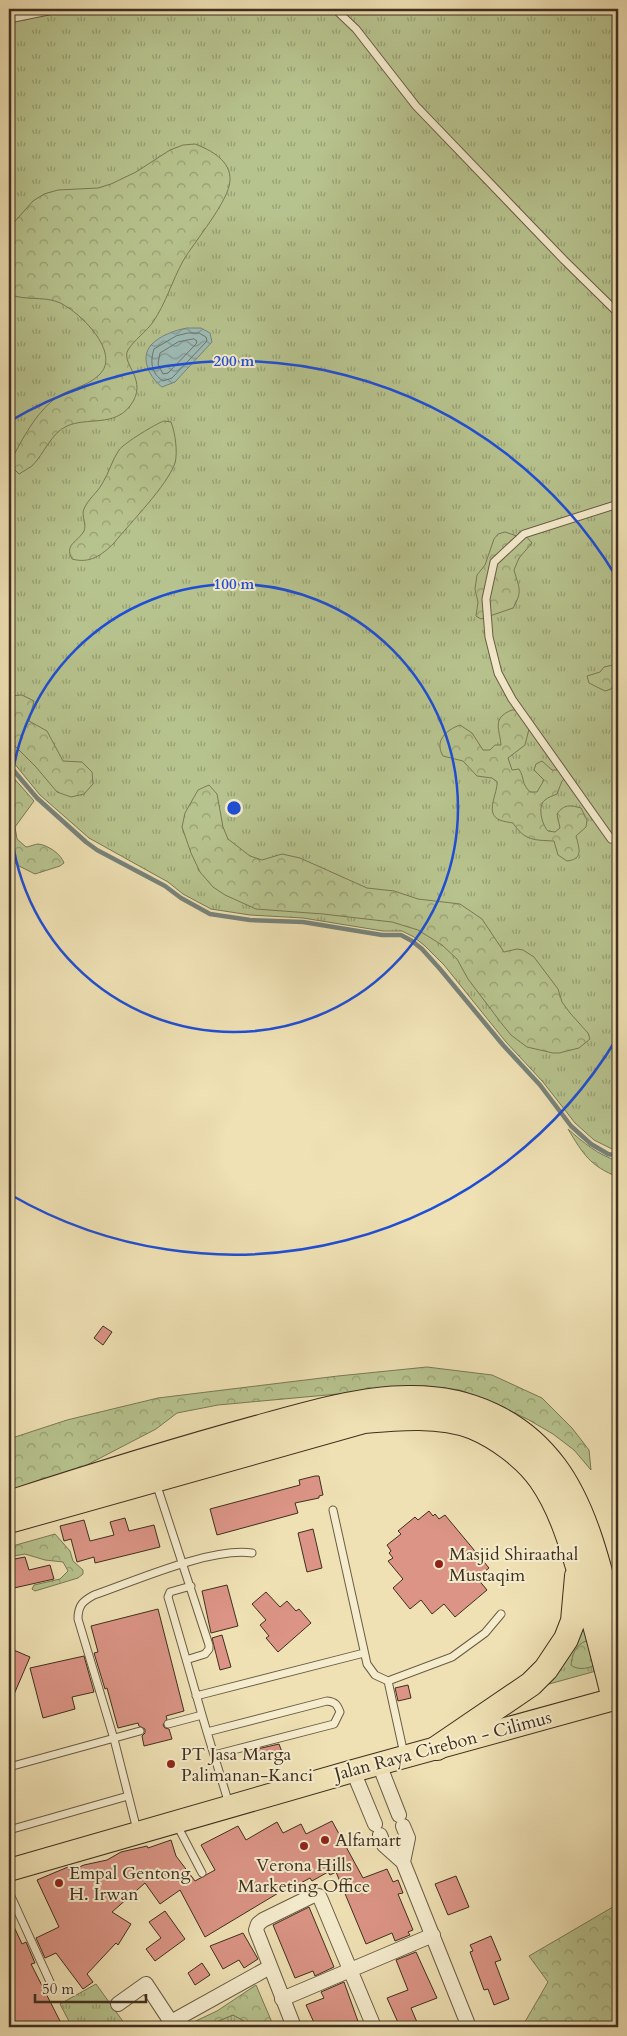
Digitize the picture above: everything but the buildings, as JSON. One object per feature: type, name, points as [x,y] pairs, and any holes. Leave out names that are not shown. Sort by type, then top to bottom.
[{"type":"highway","points":[[9,1503],[217,1438],[352,1405],[412,1398],[453,1402],[476,1408],[519,1429],[556,1468],[589,1533],[587,1563],[590,1602],[616,1698]]},
{"type":"highway","points":[[9,1521],[364,1421],[409,1416],[449,1421],[472,1426],[493,1437],[523,1460],[541,1480],[568,1532],[587,1563],[618,1641]]},
{"type":"highway","points":[[587,1563],[618,1594]]},
{"type":"highway","points":[[437,1748],[531,1684],[551,1662],[566,1639],[573,1621],[587,1563]]},
{"type":"highway","name":"Jalan Raya Cirebon - Cilimus","points":[[9,1870],[137,1832],[616,1698]]},
{"type":"street","points":[[379,1764],[408,1838],[403,1862]]},
{"type":"street","points":[[353,1771],[384,1845],[403,1862],[466,2022],[466,2027]]},
{"type":"street","points":[[294,2027],[257,1937],[256,1930],[258,1924],[314,1895],[319,1896],[321,1900],[374,2027]]},
{"type":"street","points":[[282,1999],[432,1935]]},
{"type":"street","points":[[118,2004],[146,1984],[170,2022],[270,1967]]},
{"type":"lane","points":[[9,19],[58,9]]},
{"type":"lane","points":[[336,9],[356,29],[416,106],[564,260],[618,312]]},
{"type":"lane","points":[[611,839],[512,699],[498,673],[490,637],[486,599],[494,562],[524,534],[618,504]]},
{"type":"lane","points":[[155,1479],[191,1586],[209,1649],[205,1654],[186,1659]]},
{"type":"lane","points":[[333,1510],[364,1653],[367,1664],[375,1676],[388,1681],[452,1657],[486,1633],[501,1614]]},
{"type":"lane","points":[[137,1832],[114,1739],[78,1619],[78,1609],[84,1601],[94,1595],[184,1564],[241,1551],[252,1553]]},
{"type":"lane","points":[[191,1586],[170,1592],[168,1597],[229,1806]]},
{"type":"lane","points":[[196,1696],[364,1653]]},
{"type":"lane","points":[[388,1681],[404,1757]]},
{"type":"lane","points":[[207,1732],[327,1701],[334,1702],[340,1712],[338,1720],[334,1724],[214,1755]]},
{"type":"lane","points":[[168,1724],[202,1715]]},
{"type":"lane","points":[[9,1767],[140,1731]]},
{"type":"lane","points":[[9,1830],[128,1796]]},
{"type":"lane","points":[[176,1822],[202,1873]]},
{"type":"lane","points":[[9,1892],[51,1984]]},
{"type":"green space","points":[[9,9],[618,9],[618,1152],[594,1140],[575,1123],[543,1082],[506,1042],[444,965],[414,937],[402,931],[383,931],[303,918],[250,915],[211,909],[183,894],[168,882],[89,838],[40,795],[9,757]]},
{"type":"green space","points":[[195,144],[207,149],[224,162],[230,180],[218,209],[183,261],[158,315],[128,350],[128,361],[136,381],[135,397],[124,413],[116,417],[75,423],[61,429],[32,466],[19,474],[9,464],[33,422],[45,407],[57,397],[88,383],[99,375],[105,366],[106,355],[95,333],[66,307],[52,300],[9,294],[9,228],[33,201],[44,194],[58,190],[98,188],[111,184],[136,172],[170,150],[183,145]]},
{"type":"green space","points":[[164,421],[171,422],[175,436],[175,463],[171,472],[138,515],[105,551],[90,559],[72,559],[70,554],[71,546],[85,528],[84,509],[102,484],[119,450],[127,443]]},
{"type":"green space","points":[[505,532],[517,536],[524,534],[532,543],[519,558],[514,570],[519,585],[518,597],[513,608],[481,619],[476,616],[478,602],[475,589],[477,575],[485,565],[494,539],[498,534]]},
{"type":"green space","points":[[618,664],[618,679],[611,689],[605,691],[589,683],[587,676],[600,672],[604,667]]},
{"type":"green space","points":[[22,695],[34,701],[29,721],[47,731],[63,761],[82,762],[92,772],[93,784],[84,794],[71,797],[57,792],[36,767],[9,740],[9,696]]},
{"type":"green space","points":[[519,710],[530,725],[525,745],[508,758],[512,770],[519,769],[527,789],[530,792],[537,792],[544,780],[534,770],[536,764],[542,761],[552,770],[565,770],[567,776],[562,781],[557,794],[545,800],[541,807],[542,820],[548,831],[555,832],[560,828],[557,814],[562,808],[568,806],[581,808],[587,820],[586,827],[576,836],[579,852],[576,858],[572,860],[567,861],[558,855],[554,841],[530,838],[517,829],[513,823],[502,821],[495,817],[492,808],[497,782],[492,778],[477,776],[463,761],[443,756],[441,751],[440,746],[443,737],[450,730],[460,725],[472,733],[483,750],[490,750],[495,745],[501,745],[499,721],[505,713]]},
{"type":"green space","points":[[12,776],[34,801],[15,827],[17,839],[26,847],[38,844],[50,848],[57,853],[64,863],[60,866],[35,874],[17,865],[9,856],[9,801]]},
{"type":"green space","points":[[209,785],[217,794],[223,827],[228,839],[250,856],[262,860],[282,854],[300,858],[367,888],[394,891],[418,899],[460,904],[482,919],[504,952],[517,949],[523,950],[534,957],[558,989],[562,1002],[588,1033],[590,1039],[579,1048],[559,1053],[527,1047],[511,1035],[502,1024],[468,979],[457,959],[442,945],[418,930],[392,922],[256,909],[225,895],[213,887],[200,872],[182,827],[185,813],[198,790]]},
{"type":"green space","points":[[568,1129],[598,1152],[618,1161],[618,1177],[594,1164],[578,1146]]},
{"type":"green space","points":[[427,1367],[492,1375],[542,1398],[572,1428],[589,1450],[591,1470],[574,1450],[553,1434],[529,1420],[492,1402],[460,1390],[425,1386],[218,1405],[177,1413],[156,1429],[79,1469],[9,1491],[9,1439],[67,1420],[158,1398]]},
{"type":"green space","points":[[55,1534],[70,1551],[73,1561],[83,1570],[83,1574],[78,1578],[35,1591],[32,1589],[34,1585],[60,1579],[68,1571],[63,1562],[45,1560],[25,1554],[14,1556],[9,1547]]},
{"type":"green space","points":[[582,1611],[596,1671],[542,1686]]},
{"type":"green space","points":[[586,1641],[593,1653],[593,1666],[582,1669],[573,1667],[571,1665],[575,1650]]},
{"type":"green space","points":[[618,1904],[618,2027],[522,2027],[548,1982],[529,1956]]},
{"type":"green space","points":[[96,1984],[127,2027],[72,2027],[60,2004]]},
{"type":"green space","points":[[256,1985],[274,2027],[247,2027],[244,2021],[233,2015],[204,2027],[183,2027],[217,2011]]},
{"type":"green space","points":[[233,2015],[244,2021],[247,2027],[204,2027]]},
{"type":"water","points":[[187,328],[201,328],[210,333],[212,342],[175,382],[162,387],[154,379],[148,368],[146,356],[148,350],[154,342],[163,336]]},
{"type":"waterway","points":[[9,765],[37,798],[86,842],[97,850],[165,886],[181,898],[210,914],[250,920],[303,922],[382,935],[401,935],[412,941],[440,969],[503,1045],[540,1085],[571,1126],[591,1144],[608,1154],[618,1156]]},
{"type":"place","name":"Masjid Shiraathal Mustaqim","points":[[439,1564]]},
{"type":"place","name":"PT Jasa Marga Palimanan-Kanci","points":[[171,1764]]},
{"type":"place","name":"Alfamart","points":[[325,1840]]},
{"type":"place","name":"Verona Hills Marketing Office","points":[[304,1846]]},
{"type":"place","name":"Empal Gentong H. Irwan","points":[[59,1883]]}]
